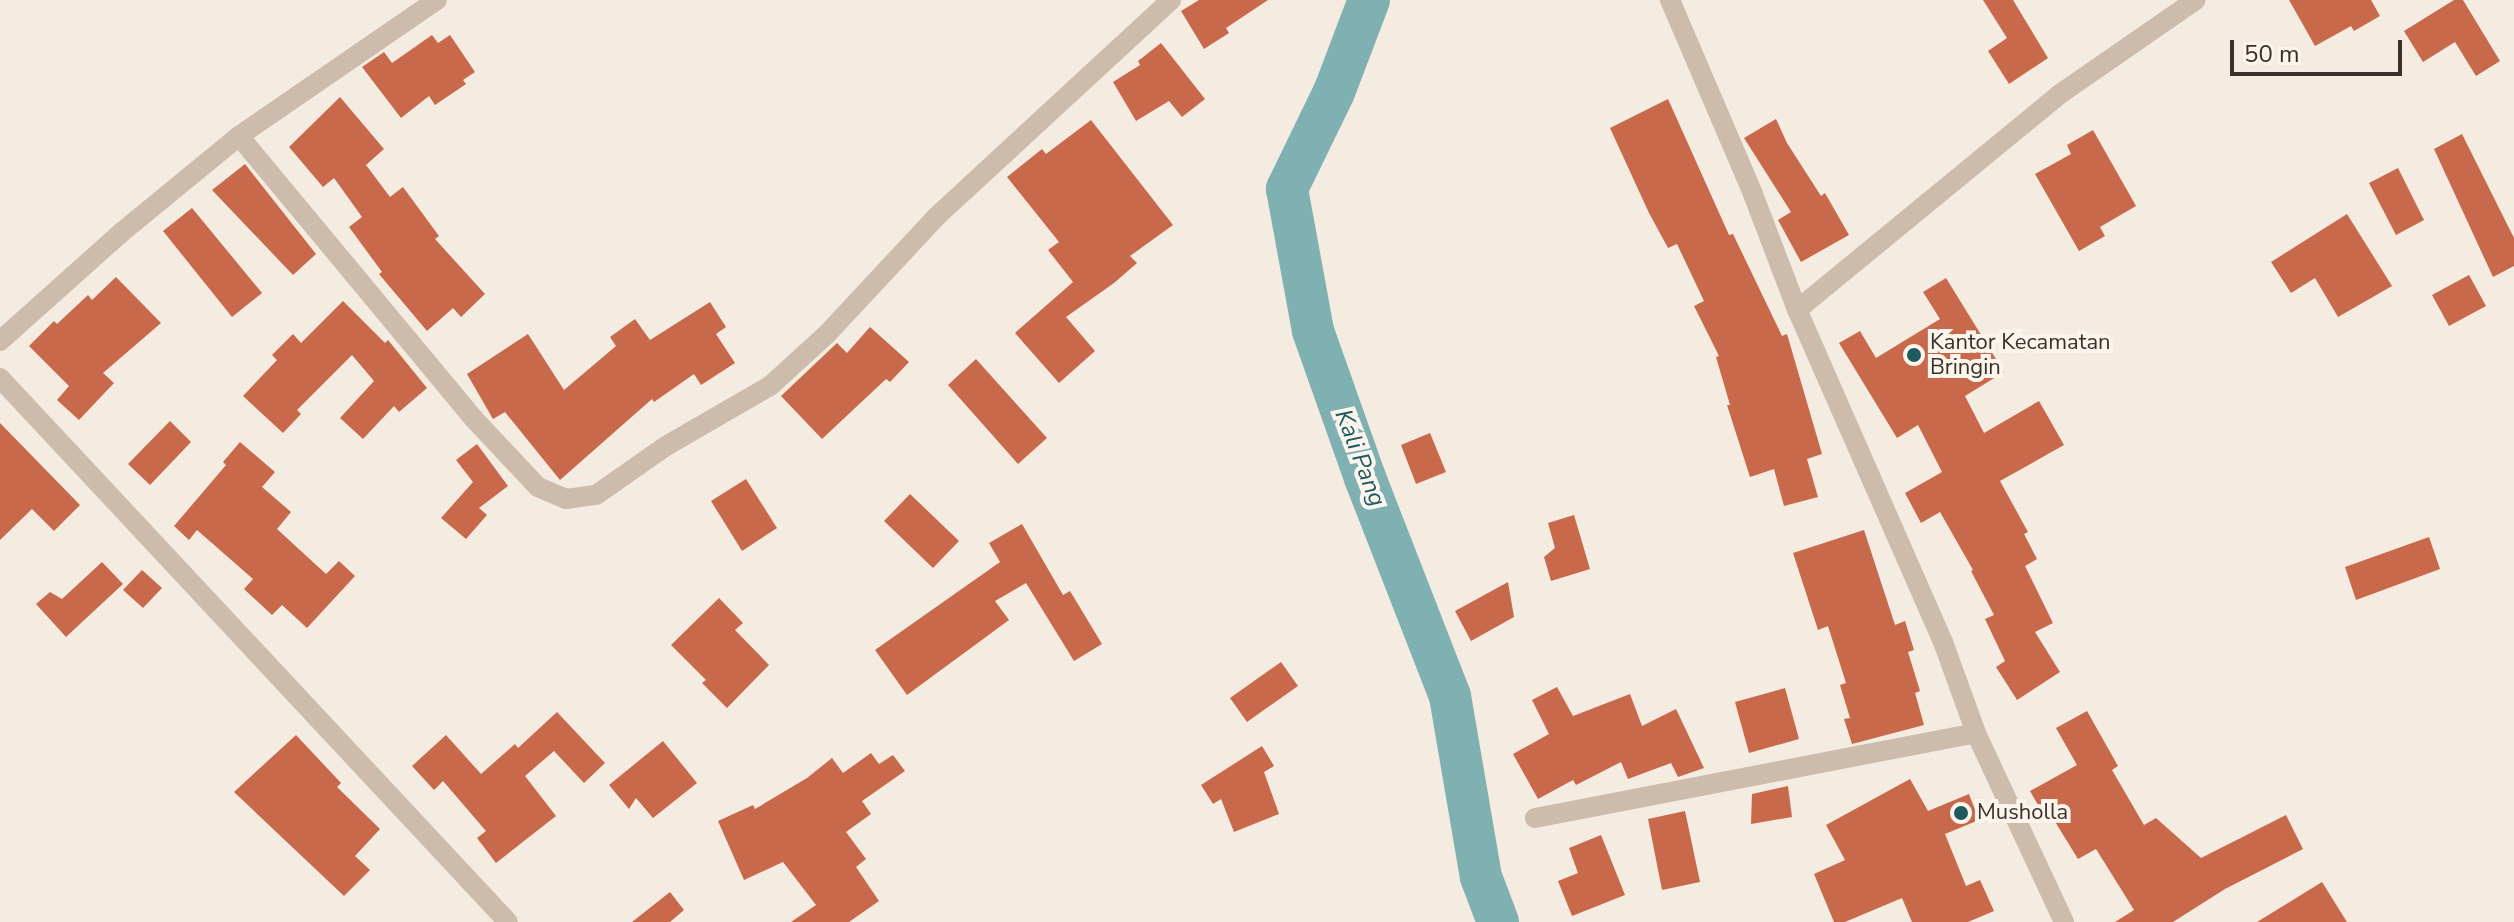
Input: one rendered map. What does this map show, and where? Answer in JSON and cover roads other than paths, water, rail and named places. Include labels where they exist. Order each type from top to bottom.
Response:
[{"type":"street","points":[[0,341],[122,232],[239,136],[437,0]]},
{"type":"street","points":[[239,136],[475,420],[538,487],[566,499],[596,495],[666,446],[770,386],[827,334],[936,217],[1171,0]]},
{"type":"street","points":[[1670,0],[1753,194],[1797,310],[1943,642],[1976,733],[2064,922]]},
{"type":"street","points":[[1797,310],[2060,94],[2196,0]]},
{"type":"street","points":[[0,378],[508,922]]},
{"type":"street","points":[[1535,818],[1976,733]]},
{"type":"waterway","name":"Kali Pang","points":[[1369,0],[1334,92],[1287,189],[1313,331],[1365,478],[1450,696],[1481,877],[1498,922]]},
{"type":"place","name":"Kantor Kecamatan Bringin","points":[[1914,355]]},
{"type":"place","name":"Musholla","points":[[1961,813]]}]
